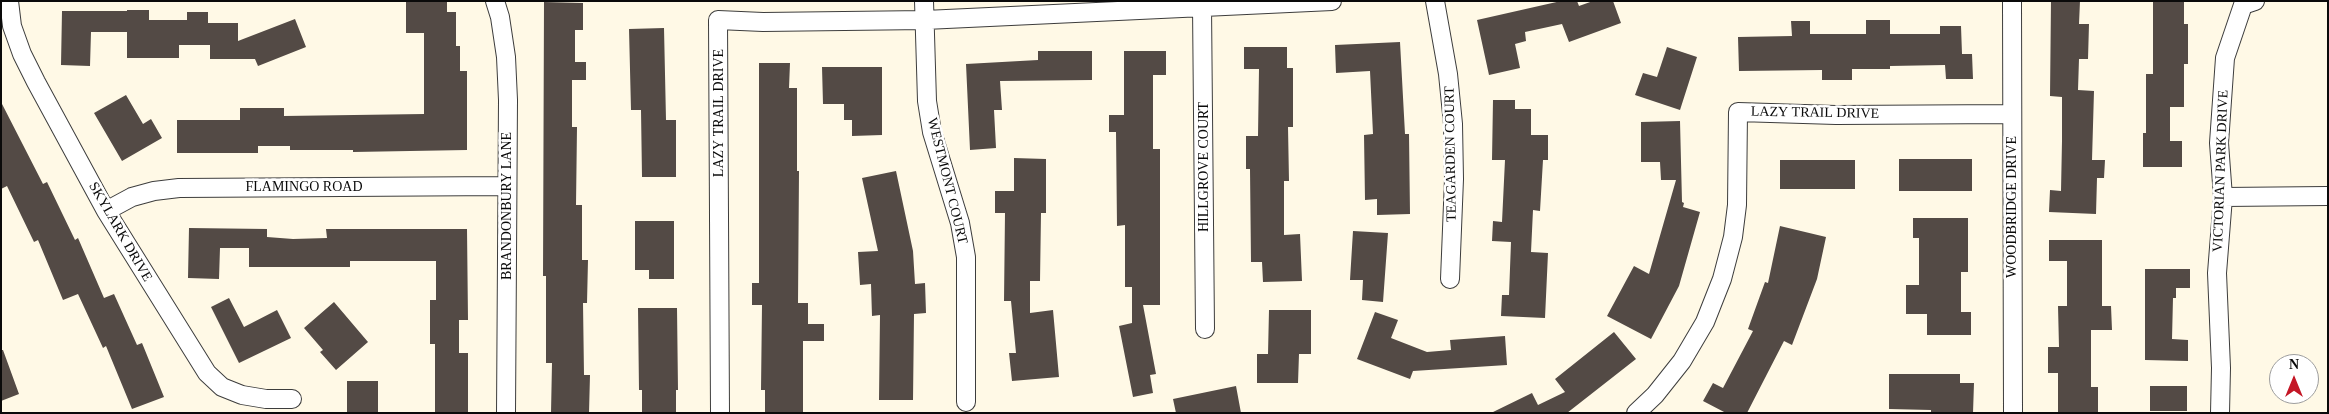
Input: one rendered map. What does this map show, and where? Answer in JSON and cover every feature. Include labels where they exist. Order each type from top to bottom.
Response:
[{"type":"street","name":"SKYLARK DRIVE","points":[[9,1],[12,26],[22,54],[106,211],[207,373],[222,387],[242,396],[266,399],[292,399]]},
{"type":"street","name":"BRANDONBURY LANE","points":[[495,1],[506,57],[506,413]]},
{"type":"street","name":"WESTMONT COURT","points":[[924,1],[927,101],[932,132],[960,223],[966,257],[966,402]]},
{"type":"street","points":[[925,20],[1332,1]]},
{"type":"street","name":"TEAGARDEN COURT","points":[[1435,1],[1448,74],[1453,124],[1454,180],[1450,279]]},
{"type":"street","name":"WOODBRIDGE DRIVE","points":[[2012,1],[2013,413]]},
{"type":"street","name":"VICTORIAN PARK DRIVE","points":[[2220,413],[2221,368],[2217,273],[2223,197],[2219,143],[2225,58],[2243,6],[2255,1]]},
{"type":"street","name":"HILLGROVE COURT","points":[[1202,6],[1205,329]]},
{"type":"street","name":"LAZY TRAIL DRIVE","points":[[720,413],[718,20],[763,22],[925,20]]},
{"type":"street","name":"LAZY TRAIL DRIVE","points":[[1636,413],[1655,395],[1682,361],[1705,322],[1722,279],[1734,237],[1737,205],[1738,112],[1836,115],[2011,114]]},
{"type":"street","name":"FLAMINGO ROAD","points":[[106,211],[132,197],[154,191],[179,188],[506,186]]},
{"type":"street","points":[[2223,197],[2328,196]]},
{"type":"building","points":[[406,1],[447,1],[447,12],[456,12],[456,46],[460,46],[460,71],[467,71],[467,150],[353,152],[353,150],[290,150],[290,146],[258,146],[258,153],[177,153],[177,120],[240,120],[240,108],[284,108],[284,116],[424,114],[424,33],[406,33]]},
{"type":"building","points":[[1561,1],[1577,1],[1579,6],[1593,1],[1613,1],[1621,23],[1569,42],[1562,24],[1525,32],[1526,41],[1515,44],[1520,68],[1489,75],[1477,20]]},
{"type":"building","points":[[2051,1],[2080,1],[2079,24],[2089,24],[2088,59],[2079,59],[2078,90],[2094,91],[2092,160],[2105,160],[2104,178],[2097,178],[2096,214],[2049,212],[2050,190],[2061,191],[2062,141],[2062,97],[2050,96]]},
{"type":"building","points":[[2153,1],[2184,1],[2184,24],[2188,24],[2188,64],[2184,64],[2184,107],[2170,107],[2170,141],[2182,141],[2182,167],[2143,167],[2143,133],[2146,133],[2146,74],[2153,74]]},
{"type":"building","points":[[544,2],[583,3],[583,30],[575,30],[575,62],[586,62],[586,80],[572,80],[572,127],[577,127],[576,205],[582,205],[582,260],[588,260],[587,303],[583,303],[584,375],[590,375],[589,413],[551,413],[552,363],[546,363],[546,276],[543,276]]},
{"type":"building","points":[[149,10],[149,20],[187,20],[187,12],[208,12],[208,23],[238,23],[238,41],[295,19],[306,47],[258,66],[255,59],[210,59],[210,45],[179,45],[179,58],[127,58],[127,32],[91,32],[90,66],[61,65],[62,11]]},
{"type":"building","points":[[1866,20],[1890,20],[1890,34],[1940,34],[1940,26],[1961,26],[1962,54],[1972,54],[1973,79],[1946,79],[1945,65],[1890,66],[1890,69],[1852,69],[1852,80],[1822,80],[1822,70],[1739,71],[1738,37],[1792,36],[1791,21],[1810,21],[1810,34],[1866,34]]},
{"type":"building","points":[[664,28],[666,120],[676,120],[676,177],[642,177],[641,110],[631,110],[629,29]]},
{"type":"building","points":[[1400,42],[1405,134],[1409,134],[1410,214],[1377,215],[1377,199],[1365,200],[1364,135],[1373,134],[1370,71],[1336,73],[1335,45]]},
{"type":"building","points":[[1244,47],[1287,47],[1287,68],[1293,68],[1293,127],[1288,127],[1289,181],[1284,181],[1284,235],[1300,234],[1302,281],[1263,282],[1262,262],[1251,262],[1250,169],[1246,169],[1246,136],[1258,136],[1259,69],[1244,69]]},
{"type":"building","points":[[1667,47],[1697,57],[1680,110],[1635,95],[1643,73],[1657,77]]},
{"type":"building","points":[[1038,51],[1092,51],[1092,80],[1000,81],[1002,110],[994,110],[996,148],[970,150],[966,64],[1038,60]]},
{"type":"building","points":[[1124,51],[1166,51],[1166,75],[1153,75],[1153,149],[1160,149],[1160,305],[1143,305],[1156,374],[1150,375],[1153,393],[1133,397],[1119,326],[1132,323],[1132,287],[1125,287],[1125,225],[1117,226],[1116,132],[1109,132],[1109,115],[1124,115]]},
{"type":"building","points":[[759,63],[790,63],[789,88],[797,88],[797,171],[799,171],[798,303],[808,303],[808,324],[824,324],[824,341],[803,341],[803,413],[765,413],[765,390],[761,390],[762,305],[752,305],[752,283],[759,283]]},
{"type":"building","points":[[822,67],[882,67],[882,135],[852,136],[852,120],[844,120],[844,104],[823,104]]},
{"type":"building","points":[[126,95],[143,124],[151,119],[162,138],[122,161],[94,113]]},
{"type":"building","points":[[1493,100],[1515,100],[1515,109],[1531,109],[1531,135],[1548,135],[1548,160],[1543,160],[1540,211],[1533,210],[1531,252],[1548,253],[1545,318],[1501,316],[1502,295],[1509,295],[1511,242],[1492,241],[1493,221],[1502,222],[1505,160],[1492,160]]},
{"type":"building","points":[[1,102],[43,184],[47,182],[75,240],[78,238],[104,298],[114,294],[137,345],[142,343],[164,397],[132,409],[106,346],[103,348],[78,294],[63,300],[38,240],[34,242],[7,186],[1,189]]},
{"type":"building","points":[[1680,121],[1683,207],[1700,212],[1679,286],[1651,339],[1607,316],[1634,266],[1649,274],[1676,180],[1661,180],[1660,162],[1641,162],[1641,122]]},
{"type":"building","points":[[1014,158],[1046,159],[1046,213],[1041,213],[1040,281],[1030,281],[1030,313],[1053,310],[1059,377],[1012,381],[1009,353],[1016,353],[1011,301],[1004,301],[1005,213],[995,213],[995,191],[1014,191]]},
{"type":"building","points":[[1899,159],[1972,159],[1972,191],[1899,191]]},
{"type":"building","points":[[1780,160],[1855,160],[1855,189],[1780,189]]},
{"type":"building","points":[[896,171],[913,251],[915,284],[925,283],[926,313],[914,314],[913,400],[879,400],[880,315],[872,316],[871,284],[860,285],[858,252],[878,251],[862,178]]},
{"type":"building","points":[[1913,218],[1968,218],[1968,272],[1961,272],[1961,312],[1971,312],[1971,335],[1927,335],[1927,314],[1906,314],[1906,285],[1919,285],[1919,238],[1913,238]]},
{"type":"building","points":[[635,221],[674,221],[674,279],[649,279],[649,270],[635,270]]},
{"type":"building","points":[[1780,226],[1826,237],[1817,279],[1792,345],[1784,341],[1747,413],[1726,413],[1703,401],[1713,383],[1723,388],[1753,331],[1748,329],[1765,282],[1768,283]]},
{"type":"building","points":[[189,228],[267,229],[267,237],[293,239],[327,238],[326,229],[467,229],[468,320],[459,320],[459,353],[468,353],[468,413],[435,413],[435,344],[430,344],[430,300],[436,300],[436,261],[350,261],[350,267],[249,267],[249,248],[220,248],[219,279],[188,278]]},
{"type":"building","points":[[1353,231],[1388,233],[1383,302],[1362,300],[1363,280],[1350,280]]},
{"type":"building","points":[[2049,240],[2102,240],[2102,306],[2111,306],[2112,330],[2091,330],[2091,387],[2098,387],[2098,413],[2058,413],[2058,373],[2048,373],[2048,347],[2059,347],[2058,306],[2067,306],[2067,261],[2049,261]]},
{"type":"building","points":[[2145,269],[2190,269],[2190,288],[2176,288],[2176,298],[2173,298],[2172,339],[2188,340],[2188,361],[2145,360]]},
{"type":"building","points":[[229,298],[244,327],[277,310],[291,338],[239,363],[211,307]]},
{"type":"building","points":[[334,302],[368,342],[336,370],[320,352],[323,350],[304,328]]},
{"type":"building","points":[[638,308],[677,308],[678,390],[676,390],[676,413],[642,413],[642,390],[639,390]]},
{"type":"building","points":[[1269,310],[1311,310],[1311,354],[1299,354],[1298,383],[1257,383],[1257,354],[1268,354]]},
{"type":"building","points":[[1375,312],[1398,320],[1391,338],[1427,352],[1451,350],[1450,340],[1505,336],[1507,365],[1413,371],[1410,379],[1357,359]]},
{"type":"building","points":[[1614,332],[1636,359],[1567,413],[1491,413],[1532,393],[1538,405],[1565,392],[1555,379]]},
{"type":"building","points":[[1,350],[3,350],[19,394],[1,401]]},
{"type":"building","points":[[1889,374],[1960,374],[1960,383],[1974,383],[1973,413],[1931,413],[1931,410],[1889,409]]},
{"type":"building","points":[[347,381],[378,381],[378,413],[347,413]]},
{"type":"building","points":[[1236,386],[1241,413],[1176,413],[1173,399]]},
{"type":"building","points":[[2150,386],[2187,386],[2187,411],[2150,411]]}]
